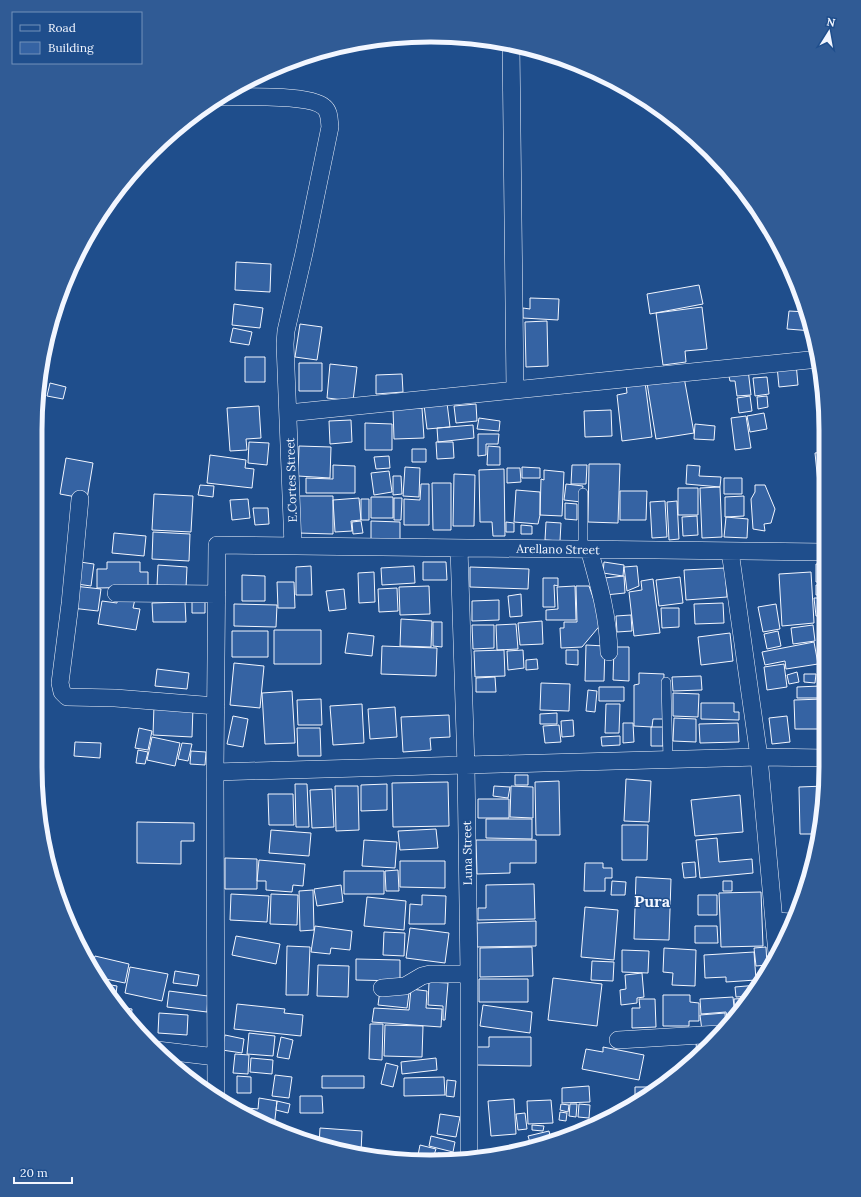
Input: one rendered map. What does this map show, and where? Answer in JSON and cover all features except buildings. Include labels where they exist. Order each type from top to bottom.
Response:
[{"type":"street","points":[[511,50],[515,389]]},
{"type":"street","name":"E.Cortes Street","points":[[231,97],[300,98],[324,106],[329,114],[330,127],[286,331],[293,546]]},
{"type":"street","points":[[288,413],[813,360]]},
{"type":"street","points":[[80,499],[70,604],[60,683],[62,692],[67,696],[115,698],[216,706]]},
{"type":"street","name":"Arellano Street","points":[[217,594],[217,546],[819,552]]},
{"type":"street","name":"Luna Street","points":[[459,548],[466,766],[469,974],[469,1153]]},
{"type":"street","points":[[586,549],[603,598],[608,629],[609,652]]},
{"type":"street","points":[[730,551],[759,757],[776,944]]},
{"type":"street","points":[[116,593],[217,594],[215,772],[216,1091]]},
{"type":"street","points":[[215,772],[759,757],[819,758]]},
{"type":"street","points":[[774,921],[786,922]]},
{"type":"street","points":[[382,988],[405,986],[422,976],[430,974],[469,974]]},
{"type":"street","points":[[618,1040],[712,1034]]},
{"type":"street","points":[[166,1051],[216,1057]]},
{"type":"lane","points":[[583,493],[586,549]]},
{"type":"lane","points":[[666,682],[668,760]]},
{"type":"district","name":"Pura","points":[[652,901]]}]
